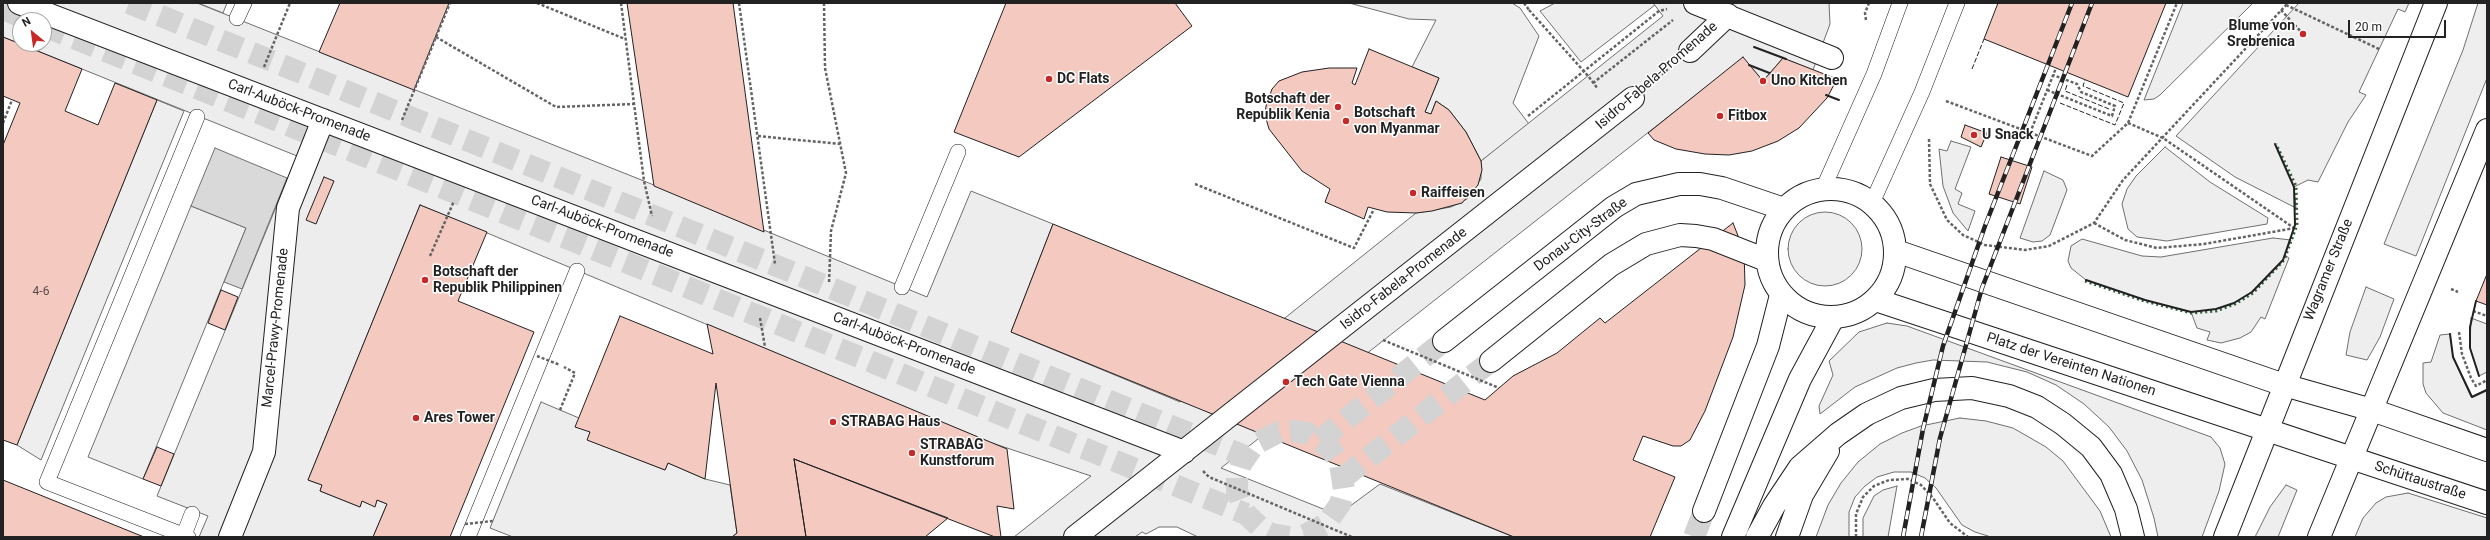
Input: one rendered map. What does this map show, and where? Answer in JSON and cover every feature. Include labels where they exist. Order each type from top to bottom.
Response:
[{"type":"main road","name":"Carl-Auböck-Promenade","points":[[19,3],[1184,452]]},
{"type":"main road","points":[[1695,3],[1832,58]]},
{"type":"main road","name":"Wagramer Straße","points":[[2225,537],[2266,429],[2436,3]]},
{"type":"main road","name":"Isidro-Fabela-Promenade","points":[[1690,51],[1728,15]]},
{"type":"main road","name":"Isidro-Fabela-Promenade","points":[[1076,537],[1633,98]]},
{"type":"main road","name":"Marcel-Prawy-Promenade","points":[[230,537],[264,452],[288,208],[323,120]]},
{"type":"main road","points":[[2319,537],[2487,130]]},
{"type":"main road","name":"Donau-City-Straße","points":[[1444,341],[1614,206],[1636,194],[1679,184],[1700,184],[1722,188],[1784,209]]},
{"type":"main road","points":[[1823,189],[1839,189],[1861,195],[1872,203],[1885,216],[1891,229],[1896,251],[1892,275],[1876,300],[1854,314],[1833,318],[1803,312],[1781,295],[1766,260],[1770,231],[1784,209],[1802,195],[1823,189]]},
{"type":"main road","points":[[1491,361],[1611,265],[1646,244],[1680,235],[1696,236],[1713,239],[1766,260]]},
{"type":"main road","points":[[1896,251],[2284,385],[2372,410],[2487,450]]},
{"type":"main road","points":[[1704,511],[1768,346],[1781,295]]},
{"type":"main road","name":"Platz der Vereinten Nationen","points":[[1876,300],[2352,458]]},
{"type":"main road","points":[[1733,537],[1800,379],[1833,318]]},
{"type":"main road","points":[[1757,537],[1774,506],[1800,467],[1838,434],[1867,414],[1902,398],[1934,390],[1972,388],[2009,396],[2037,407],[2064,424],[2091,447],[2111,474],[2126,509],[2133,537]]},
{"type":"main road","points":[[1787,537],[1802,495],[1838,434]]},
{"type":"main road","name":"Schüttaustraße","points":[[2352,458],[2487,502]]},
{"type":"lane","points":[[237,18],[244,3]]},
{"type":"lane","points":[[1823,189],[1874,74],[1900,3]]},
{"type":"lane","points":[[1872,203],[1922,92],[1957,3]]},
{"type":"lane","points":[[192,514],[186,536],[42,483],[197,117]]},
{"type":"lane","points":[[902,287],[958,152]]},
{"type":"lane","points":[[466,530],[577,271]]},
{"type":"path","points":[[253,93],[290,3]]},
{"type":"path","points":[[391,146],[450,3]]},
{"type":"path","points":[[537,3],[625,39]]},
{"type":"path","points":[[621,3],[644,181],[660,250]]},
{"type":"path","points":[[739,3],[758,136],[778,295]]},
{"type":"path","points":[[824,3],[825,68],[846,173],[831,231],[828,315]]},
{"type":"path","points":[[1524,3],[1593,83],[1671,22]]},
{"type":"path","points":[[1528,116],[1659,11],[1695,3]]},
{"type":"path","points":[[1942,99],[2092,156],[2128,123],[2177,3]]},
{"type":"path","points":[[1929,133],[1930,184],[1947,220],[1963,235],[1985,245],[2025,250],[2059,242],[2094,223],[2123,180],[2287,4],[2379,49]]},
{"type":"path","points":[[2281,10],[2303,34]]},
{"type":"path","points":[[436,37],[556,107],[634,104]]},
{"type":"path","name":"Isidro-Fabela-Promenade","points":[[1633,98],[1690,51]]},
{"type":"path","points":[[2030,133],[2056,68]]},
{"type":"path","points":[[2047,90],[2112,116],[2115,106],[2081,92],[2077,84],[2053,75]]},
{"type":"path","points":[[3,123],[12,100]]},
{"type":"path","points":[[2094,223],[2125,240],[2157,248],[2204,244],[2295,228],[2162,138],[2128,123]]},
{"type":"path","points":[[758,136],[840,144]]},
{"type":"path","points":[[430,256],[465,175]]},
{"type":"path","points":[[1195,184],[1354,248],[1374,208]]},
{"type":"path","points":[[2451,289],[2458,292]]},
{"type":"path","points":[[2473,311],[2487,316]]},
{"type":"path","points":[[2459,332],[2462,354],[2471,378],[2476,386],[2487,380]]},
{"type":"path","points":[[1383,340],[1499,388]]},
{"type":"path","points":[[538,356],[575,372],[560,410]]},
{"type":"path","points":[[1209,478],[1352,537]]},
{"type":"path","points":[[1856,537],[1856,514],[1863,497],[1874,486],[1889,480],[1908,479],[1925,489],[1950,523],[1963,536],[1968,537]]},
{"type":"path","points":[[466,530],[493,521]]},
{"type":"shaded area","points":[[3,3],[197,3],[644,181],[927,297],[971,191],[1053,224],[1011,332],[1180,402],[1416,213],[1451,207],[1467,199],[1481,179],[1481,161],[1663,16],[1653,3],[1829,3],[1830,24],[1813,70],[1783,58],[1763,81],[1743,58],[1221,468],[1338,515],[1380,484],[1514,537],[1198,537],[1177,527],[1159,527],[1146,534],[1142,532],[1135,537],[1014,537],[1091,476],[989,442],[420,205],[308,480],[322,485],[320,491],[360,507],[362,501],[375,506],[377,500],[387,504],[373,537],[199,537],[208,516],[157,496],[297,156],[40,52],[52,52],[52,12],[12,12],[12,41],[3,37]]},
{"type":"shaded area","points":[[198,3],[227,3],[223,13]]},
{"type":"shaded area","points":[[1349,3],[1512,3],[1520,8],[1539,36],[1513,103],[1529,124],[1481,161],[1466,132],[1449,110],[1436,101],[1431,114],[1425,112],[1439,78],[1412,67],[1436,20],[1409,19]]},
{"type":"shaded area","points":[[1555,3],[1653,3],[1655,5],[1581,62],[1540,11]]},
{"type":"shaded area","points":[[2183,3],[2253,3],[2160,95],[2154,99],[2144,100]]},
{"type":"shaded area","points":[[2299,3],[2409,3],[2405,12],[2398,9],[2359,92],[2366,95],[2348,122],[2318,182],[2308,180],[2294,187],[2296,208],[2235,177],[2176,136]]},
{"type":"shaded area","points":[[2478,3],[2487,3],[2487,78],[2416,256],[2384,244],[2463,50]]},
{"type":"shaded area","points":[[157,100],[184,111],[41,460],[17,445]]},
{"type":"shaded area","points":[[1951,141],[1971,147],[1955,189],[1962,193],[1958,204],[1975,211],[1968,231],[1953,213],[1943,186],[1939,149],[1947,151]]},
{"type":"shaded area","points":[[2165,147],[2210,182],[2268,218],[2267,224],[2167,241],[2137,237],[2128,229],[2122,204],[2127,189],[2136,176]]},
{"type":"shaded area","points":[[215,148],[287,178],[242,289],[224,282],[246,228],[191,206]]},
{"type":"shaded area","points":[[2044,171],[2063,180],[2067,190],[2050,235],[2042,241],[2033,242],[2020,238]]},
{"type":"shaded area","points":[[191,206],[246,228],[143,479],[88,457]]},
{"type":"shaded area","points":[[1825,212],[1846,218],[1856,228],[1862,249],[1856,270],[1846,280],[1825,286],[1804,280],[1794,270],[1788,249],[1794,228],[1804,218]]},
{"type":"shaded area","points":[[2273,238],[2291,240],[2285,255],[2289,258],[2265,319],[2261,317],[2251,332],[2240,338],[2221,343],[2207,340],[2210,332],[2197,328],[2191,312],[2145,300],[2086,280],[2071,268],[2068,261],[2071,246],[2082,239],[2142,256],[2161,257]]},
{"type":"shaded area","points":[[2366,287],[2394,299],[2380,337],[2367,360],[2346,355],[2350,332]]},
{"type":"shaded area","points":[[2471,318],[2487,324],[2487,372],[2479,376],[2470,348]]},
{"type":"shaded area","points":[[1887,323],[1907,326],[2211,437],[2220,448],[2225,464],[2219,491],[2202,537],[2158,537],[2154,518],[2142,480],[2127,451],[2109,427],[2084,404],[2056,385],[2027,372],[1987,362],[1933,360],[1916,363],[1897,368],[1855,387],[1820,414],[1819,406],[1833,375],[1829,361],[1859,332]]},
{"type":"shaded area","points":[[2450,334],[2453,357],[2471,397],[2487,389],[2487,430],[2443,413],[2426,393],[2423,384],[2423,363],[2431,362],[2440,335]]},
{"type":"shaded area","points":[[541,402],[579,418],[590,432],[588,440],[665,470],[668,463],[705,479],[730,485],[737,533],[732,537],[513,537],[490,528]]},
{"type":"shaded area","points":[[1960,418],[1986,421],[2013,428],[2046,447],[2063,461],[2100,511],[2111,537],[1991,537],[1975,532],[1962,525],[1936,488],[1925,478],[1911,472],[1894,472],[1877,477],[1865,486],[1855,497],[1849,512],[1849,537],[1816,537],[1828,505],[1841,483],[1858,462],[1880,444],[1902,433],[1921,426]]},
{"type":"shaded area","points":[[2286,485],[2297,490],[2278,537],[2255,537],[2270,507]]},
{"type":"shaded area","points":[[1897,486],[1888,537],[1863,537],[1863,518],[1874,496],[1883,490]]},
{"type":"shaded area","points":[[2408,493],[2487,518],[2487,537],[2355,537],[2363,518],[2376,503],[2386,497]]},
{"type":"building","points":[[340,3],[449,3],[414,90],[319,52]]},
{"type":"building","points":[[627,3],[733,3],[764,232],[654,186]]},
{"type":"building","name":"DC Flats","points":[[1006,3],[1175,3],[1192,26],[1019,157],[954,132]]},
{"type":"building","points":[[1998,3],[2166,3],[2128,97],[1984,39]]},
{"type":"building","points":[[3,37],[12,41],[12,52],[40,52],[82,69],[65,111],[98,125],[115,83],[157,100],[17,445],[3,440],[3,145],[20,103],[3,96]]},
{"type":"building","points":[[1369,49],[1439,78],[1425,112],[1431,114],[1436,101],[1449,110],[1466,132],[1481,161],[1482,170],[1478,185],[1462,203],[1432,211],[1416,213],[1387,212],[1368,207],[1364,219],[1325,202],[1330,189],[1302,171],[1269,129],[1265,115],[1266,106],[1272,89],[1279,81],[1302,72],[1329,68],[1357,68],[1352,83],[1355,85]]},
{"type":"building","points":[[1743,57],[1763,81],[1783,58],[1837,79],[1827,98],[1799,128],[1778,141],[1752,151],[1729,155],[1705,154],[1676,149],[1654,140],[1648,133]]},
{"type":"building","name":"U Snack","points":[[1965,125],[1987,133],[1981,147],[1961,137]]},
{"type":"building","points":[[2001,157],[2032,167],[2020,204],[1989,194]]},
{"type":"building","points":[[324,177],[334,181],[316,224],[306,220]]},
{"type":"building","name":"Ares Tower","points":[[420,205],[487,232],[458,301],[534,332],[450,537],[373,537],[387,504],[377,500],[375,507],[362,501],[360,507],[320,491],[322,485],[308,480]]},
{"type":"building","name":"Tech Gate Vienna","points":[[1733,223],[1744,251],[1745,285],[1733,337],[1705,411],[1690,440],[1681,446],[1673,446],[1643,436],[1633,460],[1675,477],[1650,537],[1514,537],[1011,332],[1053,224],[1485,400],[1513,376],[1557,353],[1600,318],[1605,323]]},
{"type":"building","points":[[2487,274],[2487,305],[2476,301]]},
{"type":"building","points":[[221,290],[238,297],[225,330],[208,323]]},
{"type":"building","name":"STRABAG Haus","points":[[620,316],[713,354],[707,324],[1007,449],[1014,509],[997,506],[1001,537],[995,537],[794,459],[806,537],[732,537],[737,533],[716,383],[705,479],[668,463],[665,470],[587,440],[590,432],[575,427]]},
{"type":"building","points":[[157,447],[174,454],[161,486],[143,479]]},
{"type":"building","points":[[794,459],[948,518],[925,537],[806,537]]},
{"type":"building","points":[[3,480],[144,537],[3,537]]},
{"type":"tunnel","points":[[129,3],[1245,456]]},
{"type":"tunnel","points":[[3,9],[12,13]]},
{"type":"tunnel","points":[[52,29],[1246,514]]},
{"type":"tunnel","points":[[1320,440],[1444,341]]},
{"type":"tunnel","points":[[1343,478],[1491,361]]},
{"type":"tunnel","points":[[1289,537],[1272,534],[1262,529],[1246,514],[1237,491],[1237,477],[1241,464],[1255,444],[1279,432],[1293,431],[1307,433],[1330,448],[1340,463],[1344,490],[1340,504],[1326,524],[1305,535],[1294,537]]},
{"type":"tunnel","points":[[1694,537],[1704,511]]},
{"type":"railway","points":[[1903,537],[1923,429],[1943,346],[1985,226],[2072,3]]},
{"type":"railway","points":[[1921,537],[1940,438],[1982,288],[2092,3]]},
{"type":"hedge","points":[[2085,281],[2144,301],[2191,313],[2216,311],[2235,304],[2253,293],[2284,260],[2297,225],[2296,186],[2276,144]]},
{"type":"fence","points":[[1972,69],[1984,39]]},
{"type":"fence","points":[[2060,103],[2115,125],[2124,103],[2083,86],[2085,80]]},
{"type":"fence","points":[[2067,85],[2065,91],[2109,109]]},
{"type":"wall","points":[[1754,47],[1786,59]]},
{"type":"wall","points":[[1749,65],[1772,74]]},
{"type":"wall","points":[[1836,78],[1847,82]]},
{"type":"wall","points":[[1826,95],[1839,100]]},
{"type":"wall","points":[[2086,280],[2145,300],[2191,312],[2216,309],[2234,303],[2252,292],[2283,260],[2295,225],[2294,187],[2275,144]]},
{"type":"wall","points":[[2476,301],[2470,327],[2470,348],[2479,376]]},
{"type":"wall","points":[[2450,334],[2453,357],[2472,397],[2487,390]]},
{"type":"place","name":"Blume von Srebrenica","points":[[2303,34]]},
{"type":"place","name":"DC Flats","points":[[1049,79]]},
{"type":"place","name":"Uno Kitchen","points":[[1763,81]]},
{"type":"place","name":"Botschaft der Republik Kenia","points":[[1338,107]]},
{"type":"place","name":"Fitbox","points":[[1720,116]]},
{"type":"place","name":"Botschaft von Myanmar","points":[[1346,121]]},
{"type":"place","name":"U Snack","points":[[1974,135]]},
{"type":"place","name":"Raiffeisen","points":[[1413,193]]},
{"type":"place","name":"Botschaft der Republik Philippinen","points":[[425,280]]},
{"type":"place","name":"Tech Gate Vienna","points":[[1286,382]]},
{"type":"place","name":"Ares Tower","points":[[416,418]]},
{"type":"place","name":"STRABAG Haus","points":[[833,422]]},
{"type":"place","name":"STRABAG Kunstforum","points":[[912,453]]}]
